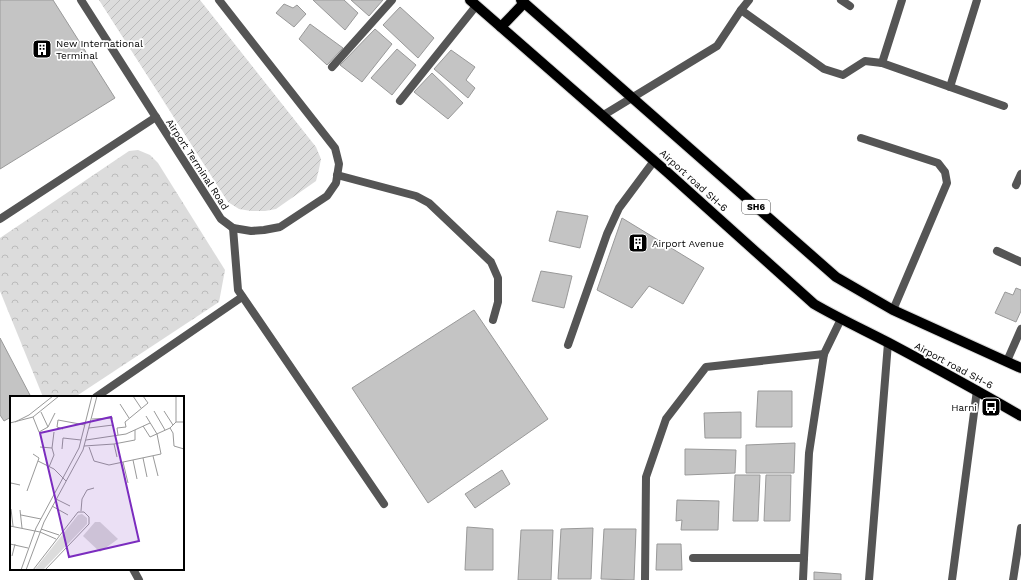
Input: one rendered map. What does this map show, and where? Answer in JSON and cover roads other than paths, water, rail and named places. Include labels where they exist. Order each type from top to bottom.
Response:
[{"type":"main road","points":[[501,27],[522,1]]},
{"type":"main road","name":"SH6","points":[[522,1],[836,277],[893,310],[1021,368]]},
{"type":"main road","name":"Airport road SH-6","points":[[473,3],[654,161],[814,304],[841,320],[977,390],[1021,416]]},
{"type":"street","name":"Airport Terminal Road","points":[[81,0],[221,219],[233,228]]},
{"type":"street","points":[[219,0],[335,148],[339,164],[336,183],[327,196],[280,227],[251,231],[233,228],[238,290],[384,504]]},
{"type":"street","points":[[332,67],[392,0]]},
{"type":"street","points":[[602,116],[717,46],[748,0]]},
{"type":"street","points":[[841,0],[850,6]]},
{"type":"street","points":[[882,63],[902,0]]},
{"type":"street","points":[[950,87],[976,0]]},
{"type":"street","points":[[400,101],[473,3]]},
{"type":"street","points":[[741,10],[824,69],[843,75],[866,61],[882,63],[1004,106]]},
{"type":"street","points":[[0,219],[156,117]]},
{"type":"street","points":[[861,138],[938,162],[945,172],[947,183],[893,310]]},
{"type":"street","points":[[568,345],[607,234],[619,208],[654,161]]},
{"type":"street","points":[[1016,185],[1021,174]]},
{"type":"street","points":[[337,175],[416,196],[429,203],[492,262],[498,278],[498,302],[493,320]]},
{"type":"street","points":[[997,251],[1021,262]]},
{"type":"street","points":[[97,396],[242,297]]},
{"type":"street","points":[[803,580],[809,453],[824,354],[841,320]]},
{"type":"street","points":[[1007,361],[1021,329]]},
{"type":"street","points":[[868,580],[888,343]]},
{"type":"street","points":[[645,580],[646,477],[666,419],[706,367],[824,354]]},
{"type":"street","points":[[952,580],[977,390]]},
{"type":"street","points":[[1013,580],[1021,528]]},
{"type":"street","points":[[693,558],[804,558]]},
{"type":"street","points":[[134,570],[139,580]]},
{"type":"place","name":"New International Terminal","points":[[42,49]]},
{"type":"place","name":"Airport Avenue","points":[[638,243]]},
{"type":"place","name":"Harni","points":[[991,407]]}]
